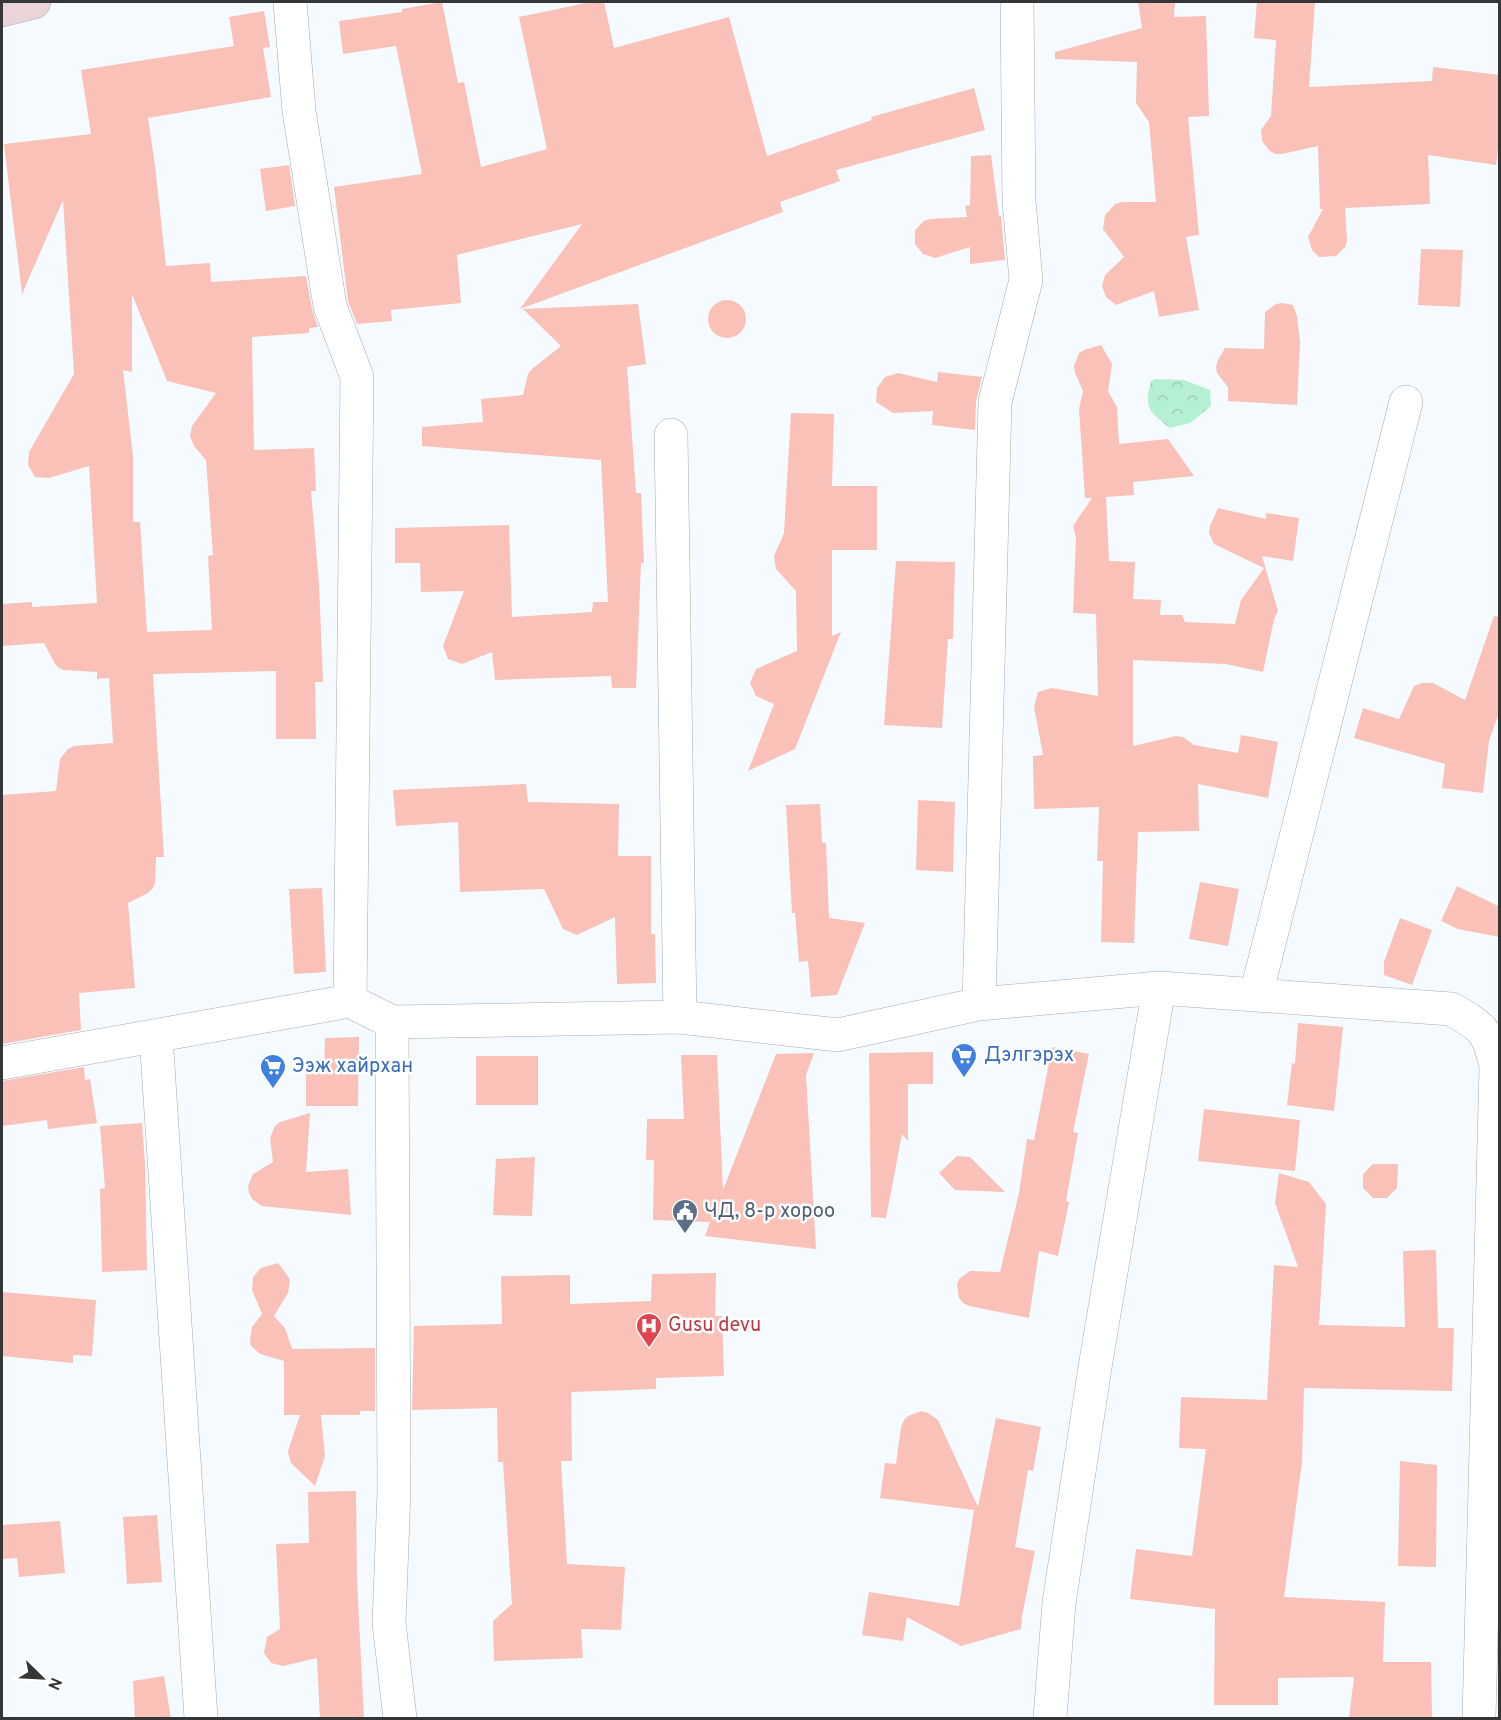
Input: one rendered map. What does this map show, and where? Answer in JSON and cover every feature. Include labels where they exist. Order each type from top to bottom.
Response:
[{"type":"main road","points":[[2,10],[34,2]]},
{"type":"street","points":[[290,2],[299,111],[330,306],[357,377],[350,1001]]},
{"type":"street","points":[[979,1004],[995,402],[1026,280],[1018,201],[1017,2]]},
{"type":"street","points":[[1256,995],[1406,402]]},
{"type":"street","points":[[671,435],[680,1017]]},
{"type":"street","points":[[1050,1719],[1059,1603],[1096,1361],[1159,988]]},
{"type":"street","points":[[2,1063],[350,1001],[392,1022],[680,1017],[838,1035],[979,1004],[1159,988],[1451,1010],[1478,1024],[1491,1043],[1496,1066],[1479,1719]]},
{"type":"street","points":[[392,1022],[394,1491],[389,1623],[400,1719]]},
{"type":"street","points":[[156,1035],[201,1719]]},
{"type":"green space","points":[[1156,379],[1184,380],[1210,390],[1211,406],[1190,423],[1170,428],[1157,418],[1148,404],[1151,381]]},
{"type":"building","points":[[442,2],[458,83],[464,82],[481,167],[547,149],[519,17],[591,2],[604,2],[614,48],[729,17],[767,156],[872,120],[871,117],[974,88],[985,130],[836,170],[840,181],[780,202],[783,212],[520,309],[582,224],[457,255],[461,303],[391,310],[392,321],[357,324],[348,301],[334,187],[422,174],[396,46],[343,54],[339,21],[402,12],[402,9]]},
{"type":"building","points":[[1138,2],[1175,2],[1174,17],[1206,16],[1209,116],[1188,117],[1199,235],[1186,237],[1199,310],[1159,317],[1154,291],[1116,305],[1106,297],[1102,286],[1105,275],[1124,257],[1103,229],[1105,215],[1115,204],[1122,202],[1156,202],[1149,122],[1136,103],[1137,62],[1055,59],[1055,52],[1142,28]]},
{"type":"building","points":[[1257,2],[1315,2],[1309,87],[1432,81],[1433,67],[1500,75],[1500,133],[1496,165],[1428,155],[1430,204],[1345,208],[1347,241],[1345,247],[1336,256],[1319,257],[1312,250],[1308,237],[1323,209],[1320,209],[1318,146],[1276,154],[1270,151],[1262,141],[1261,130],[1271,116],[1276,40],[1254,38]]},
{"type":"building","points":[[264,11],[270,47],[263,48],[271,97],[148,118],[166,266],[210,263],[211,282],[306,276],[318,327],[309,328],[309,333],[252,337],[254,450],[314,448],[316,491],[311,491],[319,584],[323,682],[315,682],[316,739],[276,739],[276,671],[153,674],[164,857],[156,857],[153,888],[128,903],[135,988],[79,993],[81,1030],[2,1044],[2,795],[56,791],[60,759],[68,749],[74,746],[113,743],[109,678],[97,679],[97,672],[59,668],[44,643],[2,646],[2,604],[32,602],[32,607],[97,603],[89,466],[49,478],[35,477],[28,465],[29,452],[74,374],[63,200],[22,294],[4,144],[91,134],[81,70],[234,46],[229,17]],"holes":[[[132,294],[167,381],[216,393],[192,426],[190,436],[194,446],[206,460],[213,555],[208,556],[212,630],[147,632],[140,522],[133,522],[133,456],[123,370],[132,372]]]},
{"type":"building","points":[[991,155],[999,216],[1001,216],[1005,260],[970,264],[970,247],[935,258],[923,254],[915,244],[915,230],[924,221],[930,219],[967,217],[965,206],[970,205],[971,156]]},
{"type":"building","points":[[289,165],[295,206],[266,211],[260,169]]},
{"type":"building","points":[[1421,249],[1463,250],[1460,307],[1418,305]]},
{"type":"building","points":[[727,300],[741,305],[746,319],[741,333],[727,338],[713,333],[708,319],[713,305]]},
{"type":"building","points":[[638,304],[646,364],[627,367],[636,493],[641,493],[644,563],[641,563],[636,688],[612,688],[611,676],[495,680],[492,652],[462,664],[448,659],[443,646],[464,591],[421,592],[420,563],[395,563],[395,528],[509,525],[512,617],[592,612],[593,602],[608,602],[601,460],[422,446],[422,427],[483,422],[481,399],[523,395],[528,374],[561,346],[523,309]]},
{"type":"building","points":[[1276,304],[1293,305],[1297,316],[1300,343],[1297,405],[1228,401],[1228,387],[1217,373],[1218,360],[1225,348],[1264,349],[1265,312]]},
{"type":"building","points":[[1101,345],[1112,364],[1108,391],[1117,407],[1119,444],[1168,439],[1194,476],[1133,482],[1134,495],[1106,497],[1109,561],[1135,562],[1133,599],[1161,600],[1160,615],[1182,615],[1185,622],[1235,624],[1241,600],[1264,568],[1214,544],[1209,533],[1218,508],[1266,519],[1266,513],[1299,518],[1293,561],[1262,556],[1278,611],[1274,619],[1263,672],[1226,664],[1133,660],[1133,746],[1176,736],[1183,737],[1194,745],[1238,753],[1241,735],[1278,742],[1268,798],[1198,784],[1199,831],[1138,832],[1134,943],[1101,942],[1103,861],[1097,861],[1099,807],[1034,809],[1033,756],[1043,755],[1034,707],[1038,692],[1052,688],[1098,696],[1096,614],[1073,613],[1076,538],[1073,526],[1092,498],[1085,498],[1079,409],[1083,391],[1074,366],[1079,353]]},
{"type":"building","points":[[938,372],[982,377],[976,401],[975,430],[932,425],[933,411],[893,413],[876,402],[877,388],[885,377],[898,373],[937,382]]},
{"type":"building","points":[[791,413],[834,414],[832,486],[877,486],[877,550],[832,550],[832,636],[841,632],[795,749],[748,771],[774,704],[756,696],[750,683],[756,669],[797,651],[796,591],[776,569],[774,556],[784,533]]},
{"type":"building","points":[[896,561],[955,562],[953,639],[948,639],[942,728],[884,725]]},
{"type":"building","points":[[1494,616],[1500,617],[1500,710],[1489,741],[1483,793],[1442,788],[1445,764],[1354,738],[1363,708],[1399,719],[1414,686],[1422,683],[1433,683],[1465,700]]},
{"type":"building","points":[[526,784],[528,802],[619,804],[618,856],[651,856],[651,934],[655,934],[656,983],[617,984],[615,917],[577,935],[563,929],[544,889],[460,892],[458,822],[396,826],[393,790]]},
{"type":"building","points":[[918,800],[955,802],[953,872],[916,870]]},
{"type":"building","points":[[820,804],[822,843],[826,843],[829,918],[865,923],[837,995],[811,997],[808,961],[799,962],[795,913],[792,913],[786,805]]},
{"type":"building","points":[[1200,882],[1239,889],[1228,946],[1189,939]]},
{"type":"building","points":[[1457,886],[1500,907],[1500,937],[1458,929],[1441,921]]},
{"type":"building","points":[[322,888],[326,972],[294,974],[289,889]]},
{"type":"building","points":[[1400,918],[1432,930],[1412,985],[1384,975],[1384,962]]},
{"type":"building","points":[[1298,1023],[1343,1027],[1334,1111],[1287,1105],[1292,1063],[1295,1064]]},
{"type":"building","points":[[359,1037],[358,1106],[306,1106],[306,1072],[324,1072],[325,1038]]},
{"type":"building","points":[[1052,1047],[1089,1054],[1073,1132],[1078,1133],[1066,1201],[1069,1202],[1058,1256],[1039,1251],[1029,1318],[969,1306],[959,1298],[957,1285],[959,1279],[970,1271],[1000,1272],[1019,1193],[1027,1139],[1034,1140]]},
{"type":"building","points":[[933,1052],[933,1084],[908,1084],[908,1141],[902,1134],[886,1218],[871,1217],[869,1053]]},
{"type":"building","points":[[814,1053],[806,1075],[816,1249],[705,1236],[710,1222],[653,1220],[654,1160],[646,1160],[647,1119],[684,1119],[681,1055],[717,1055],[723,1190],[776,1054]]},
{"type":"building","points":[[476,1056],[538,1056],[538,1105],[476,1105]]},
{"type":"building","points":[[84,1067],[85,1080],[90,1079],[97,1123],[48,1129],[47,1120],[2,1126],[2,1081]]},
{"type":"building","points":[[1204,1109],[1300,1120],[1295,1171],[1198,1161]]},
{"type":"building","points":[[310,1113],[306,1172],[348,1169],[351,1215],[262,1206],[252,1199],[249,1193],[248,1186],[253,1174],[273,1162],[270,1138],[275,1126],[280,1122]]},
{"type":"building","points":[[142,1123],[147,1270],[102,1272],[100,1189],[105,1188],[100,1126]]},
{"type":"building","points":[[957,1156],[970,1157],[1005,1192],[955,1190],[939,1173]]},
{"type":"building","points":[[535,1157],[532,1216],[493,1215],[496,1159]]},
{"type":"building","points":[[1373,1164],[1398,1164],[1397,1188],[1387,1198],[1373,1198],[1363,1188],[1363,1174]]},
{"type":"building","points":[[1279,1173],[1309,1182],[1326,1204],[1319,1325],[1405,1327],[1403,1251],[1436,1250],[1438,1328],[1454,1328],[1452,1391],[1304,1388],[1302,1462],[1284,1597],[1385,1602],[1383,1662],[1431,1662],[1432,1719],[1349,1719],[1354,1677],[1278,1678],[1278,1705],[1214,1705],[1215,1609],[1130,1599],[1136,1549],[1192,1556],[1206,1449],[1179,1448],[1181,1397],[1267,1400],[1274,1265],[1298,1267],[1275,1203]]},
{"type":"building","points":[[278,1263],[290,1281],[288,1293],[274,1316],[285,1328],[292,1349],[375,1348],[375,1411],[360,1411],[360,1415],[321,1415],[325,1456],[315,1486],[291,1463],[289,1457],[288,1451],[300,1415],[284,1415],[284,1361],[260,1354],[251,1346],[250,1340],[252,1327],[262,1314],[252,1290],[253,1277],[261,1268]]},
{"type":"building","points":[[716,1273],[715,1316],[722,1316],[724,1376],[656,1378],[656,1389],[571,1392],[572,1461],[561,1461],[567,1564],[625,1567],[621,1630],[581,1629],[583,1658],[494,1661],[493,1621],[512,1604],[503,1462],[498,1462],[497,1408],[412,1410],[414,1326],[502,1324],[501,1276],[570,1275],[570,1304],[651,1301],[652,1274]]},
{"type":"building","points":[[2,1292],[96,1300],[92,1356],[73,1355],[73,1363],[2,1356]]},
{"type":"building","points":[[921,1411],[938,1420],[978,1507],[996,1418],[1041,1427],[1033,1471],[1028,1470],[1015,1547],[1035,1551],[1021,1629],[961,1646],[907,1617],[903,1641],[862,1635],[869,1592],[959,1606],[974,1510],[880,1498],[885,1463],[896,1464],[904,1420]]},
{"type":"building","points":[[1400,1461],[1437,1465],[1436,1567],[1398,1566]]},
{"type":"building","points":[[356,1491],[357,1580],[364,1719],[320,1719],[317,1658],[283,1666],[271,1663],[264,1653],[267,1637],[280,1629],[276,1544],[309,1543],[308,1492]]},
{"type":"building","points":[[157,1515],[162,1582],[127,1584],[123,1517]]},
{"type":"building","points":[[60,1521],[65,1573],[19,1577],[17,1558],[2,1559],[2,1525]]},
{"type":"building","points":[[164,1676],[171,1719],[135,1719],[133,1681]]},
{"type":"place","name":"Дэлгэрэх","points":[[964,1079]]},
{"type":"place","name":"Ээж хайрхан","points":[[273,1090]]},
{"type":"place","name":"ЧД, 8-р хороо","points":[[685,1235]]},
{"type":"place","name":"Gusu devu","points":[[649,1349]]}]
